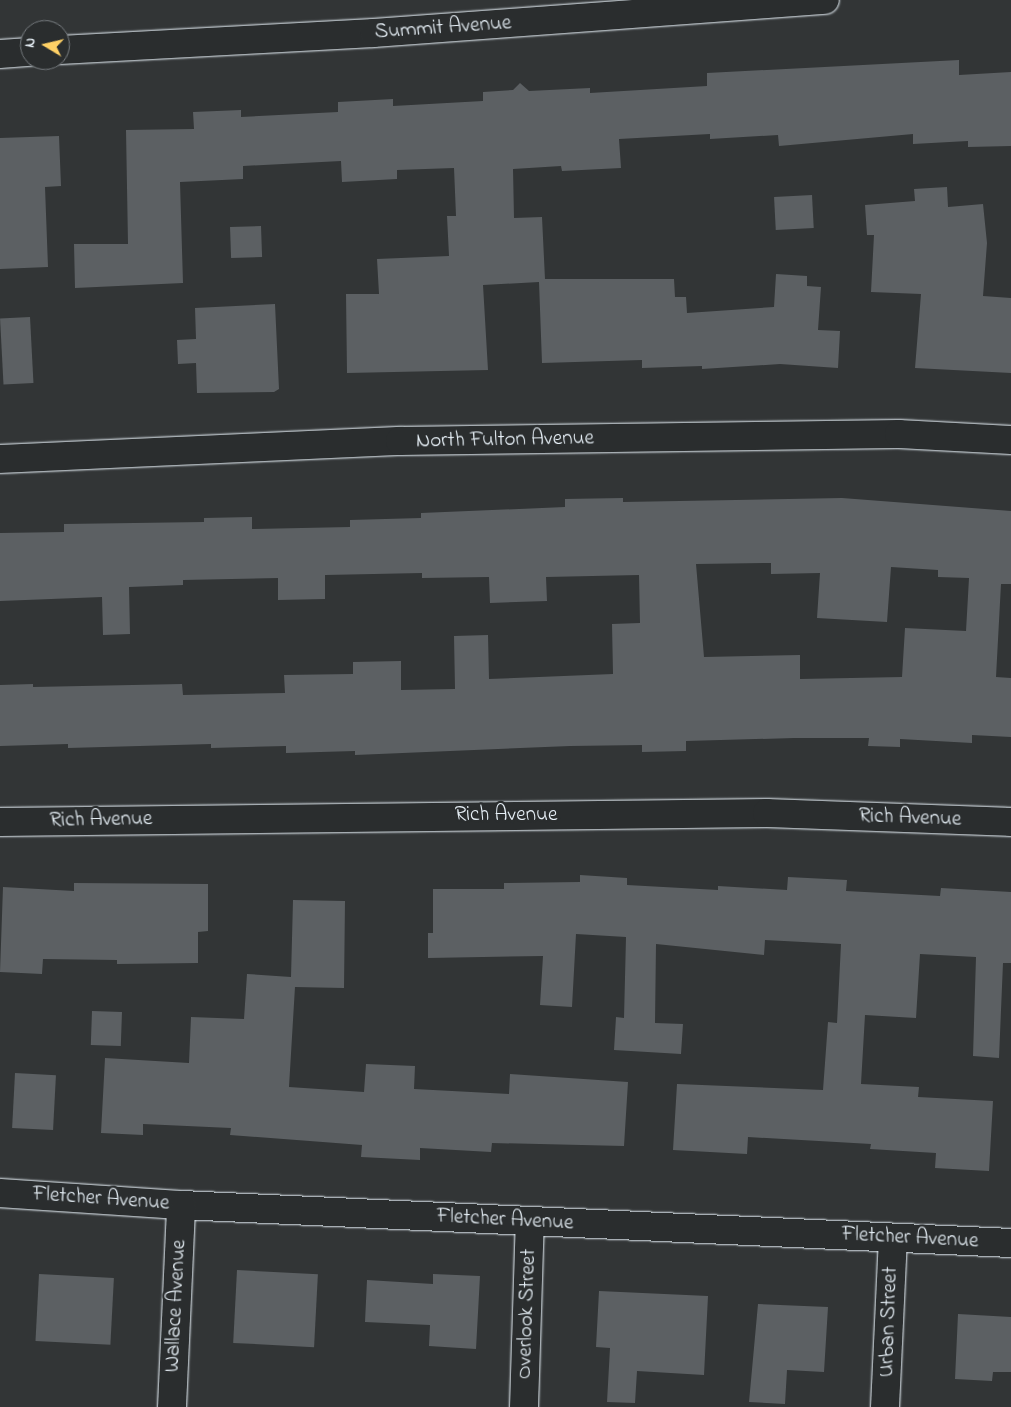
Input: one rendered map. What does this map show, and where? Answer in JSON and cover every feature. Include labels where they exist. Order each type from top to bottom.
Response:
[{"type":"street","name":"Summit Avenue","points":[[70,49],[383,32],[825,0]]},
{"type":"street","points":[[0,54],[20,53]]},
{"type":"street","name":"North Fulton Avenue","points":[[0,460],[410,441],[899,434],[1011,440]]},
{"type":"street","name":"Rich Avenue","points":[[0,822],[767,812],[1011,822]]},
{"type":"street","name":"Fletcher Avenue","points":[[0,1193],[181,1205],[1011,1243]]},
{"type":"street","name":"Wallace Avenue","points":[[172,1407],[181,1205]]},
{"type":"street","name":"Overlook Street","points":[[524,1407],[530,1222]]},
{"type":"street","name":"Urban Street","points":[[886,1407],[892,1238]]},
{"type":"building","points":[[959,60],[959,75],[1011,72],[1011,146],[968,147],[968,141],[913,144],[913,134],[779,146],[778,135],[710,139],[710,134],[619,139],[621,168],[562,171],[561,166],[513,169],[514,218],[542,217],[545,279],[674,279],[675,297],[686,297],[687,313],[774,307],[776,274],[807,276],[807,286],[821,287],[818,330],[840,331],[838,368],[780,364],[702,369],[702,366],[642,368],[642,360],[542,363],[539,282],[483,285],[488,370],[347,373],[346,294],[379,294],[377,259],[449,256],[447,216],[456,216],[454,168],[397,170],[397,179],[342,182],[341,161],[243,166],[243,179],[180,182],[183,283],[75,288],[74,244],[128,244],[126,130],[194,129],[193,112],[241,110],[241,117],[338,112],[338,102],[393,99],[393,106],[483,101],[483,92],[513,90],[520,83],[529,91],[590,88],[590,93],[707,86],[707,73]]},
{"type":"building","points":[[59,136],[61,186],[45,187],[48,267],[0,269],[0,138]]},
{"type":"building","points":[[947,187],[948,207],[983,204],[987,243],[983,296],[1011,298],[1011,373],[915,368],[921,294],[871,292],[874,235],[867,235],[865,205],[915,201],[914,189]]},
{"type":"building","points":[[812,195],[814,228],[776,230],[774,197]]},
{"type":"building","points":[[261,226],[262,257],[231,258],[230,227]]},
{"type":"building","points":[[275,304],[279,389],[274,392],[197,393],[196,363],[178,364],[177,340],[196,339],[195,308]]},
{"type":"building","points":[[30,317],[33,383],[3,384],[0,319]]},
{"type":"building","points":[[623,498],[623,502],[842,498],[1011,511],[1011,584],[1001,584],[996,677],[1011,678],[1011,737],[972,735],[972,743],[900,739],[900,747],[868,746],[869,738],[794,738],[686,741],[686,751],[642,752],[642,745],[570,746],[355,755],[355,751],[286,753],[286,746],[211,748],[211,744],[68,748],[68,744],[0,746],[0,685],[33,684],[33,687],[182,684],[183,695],[285,693],[284,675],[353,674],[353,662],[401,661],[401,690],[455,689],[454,636],[488,635],[489,679],[613,674],[612,624],[640,623],[639,575],[546,577],[547,601],[490,603],[489,577],[422,578],[422,573],[325,575],[325,599],[278,600],[278,578],[183,580],[183,585],[129,587],[130,634],[103,635],[102,597],[0,601],[0,533],[64,532],[64,524],[204,522],[204,518],[252,517],[252,529],[350,527],[350,520],[421,518],[421,513],[565,507],[565,499]],"holes":[[[771,563],[771,574],[820,573],[817,618],[887,622],[891,567],[938,570],[938,577],[969,578],[966,631],[905,628],[902,677],[800,679],[800,655],[704,657],[696,564]]]},
{"type":"building","points":[[580,875],[627,878],[627,885],[718,890],[718,886],[787,890],[788,877],[847,880],[846,891],[940,896],[941,888],[1011,892],[1011,963],[1003,963],[999,1058],[973,1056],[976,957],[920,954],[916,1018],[865,1015],[861,1084],[919,1087],[918,1097],[993,1101],[989,1171],[935,1168],[936,1153],[870,1149],[871,1144],[748,1137],[747,1154],[673,1150],[677,1084],[823,1090],[828,1022],[837,1023],[841,944],[765,940],[764,955],[656,944],[655,1023],[683,1024],[681,1054],[614,1050],[616,1017],[624,1018],[626,937],[576,934],[572,1007],[540,1005],[543,956],[428,958],[428,933],[433,933],[433,889],[504,889],[504,883],[580,882]]},
{"type":"building","points":[[74,883],[208,884],[208,931],[198,932],[198,963],[117,964],[117,960],[43,959],[42,974],[0,972],[3,887],[74,891]]},
{"type":"building","points":[[293,900],[345,901],[344,988],[295,987],[289,1087],[364,1092],[366,1064],[415,1066],[414,1089],[509,1094],[510,1074],[628,1082],[624,1146],[492,1143],[491,1152],[420,1148],[420,1160],[361,1157],[362,1145],[230,1135],[231,1128],[143,1124],[143,1135],[101,1133],[105,1058],[189,1063],[191,1017],[244,1019],[247,974],[291,977]]},
{"type":"building","points":[[92,1011],[122,1012],[121,1046],[91,1045]]},
{"type":"building","points":[[15,1073],[56,1075],[53,1130],[12,1128]]},
{"type":"building","points":[[237,1270],[318,1274],[314,1347],[233,1343]]},
{"type":"building","points":[[39,1274],[114,1278],[110,1345],[35,1341]]},
{"type":"building","points":[[433,1274],[480,1276],[476,1349],[429,1346],[430,1325],[365,1322],[367,1280],[433,1284]]},
{"type":"building","points":[[599,1291],[708,1296],[704,1375],[637,1371],[635,1403],[607,1402],[610,1348],[596,1347]]},
{"type":"building","points":[[758,1304],[828,1307],[824,1372],[787,1370],[785,1404],[749,1402]]},
{"type":"building","points":[[958,1314],[1011,1317],[1011,1372],[993,1372],[992,1381],[955,1379]]}]
